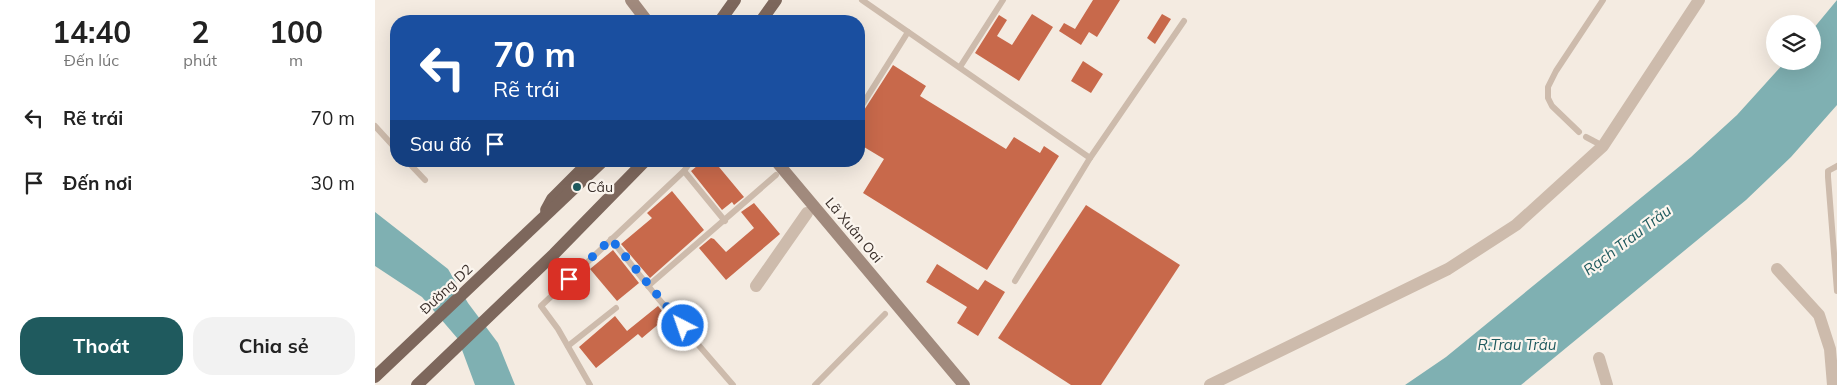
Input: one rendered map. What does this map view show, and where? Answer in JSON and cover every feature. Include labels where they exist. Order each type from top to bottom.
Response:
[{"type":"main road","points":[[631,0],[642,15]]},
{"type":"main road","points":[[724,15],[735,0]]},
{"type":"main road","points":[[765,15],[776,0]]},
{"type":"main road","name":"Đường D2","points":[[539,224],[552,199],[584,167]]},
{"type":"main road","name":"Đường D2","points":[[376,377],[597,167]]},
{"type":"main road","points":[[417,385],[534,274],[639,167]]},
{"type":"main road","points":[[554,254],[570,250],[648,167]]},
{"type":"main road","name":"Lã Xuân Oai","points":[[781,167],[965,385]]},
{"type":"street","points":[[1210,385],[1449,269],[1516,225],[1603,146],[1699,0]]},
{"type":"street","points":[[756,286],[807,213]]},
{"type":"street","points":[[1777,269],[1819,315],[1830,349],[1833,385]]},
{"type":"street","points":[[1599,358],[1607,385]]},
{"type":"lane","points":[[862,0],[1090,158]]},
{"type":"lane","points":[[960,67],[1003,0]]},
{"type":"lane","points":[[1579,132],[1551,106],[1548,98],[1548,87],[1556,71],[1603,0]]},
{"type":"lane","points":[[1015,281],[1090,158],[1185,21]]},
{"type":"lane","points":[[865,101],[909,32]]},
{"type":"lane","points":[[375,126],[390,142]]},
{"type":"lane","points":[[1586,137],[1603,146]]},
{"type":"lane","points":[[1837,166],[1829,171],[1828,177],[1837,291]]},
{"type":"lane","points":[[413,167],[425,180]]},
{"type":"lane","points":[[590,385],[541,306],[687,167]]},
{"type":"lane","points":[[684,171],[725,221]]},
{"type":"lane","points":[[648,286],[776,176]]},
{"type":"lane","points":[[611,239],[731,385]]},
{"type":"lane","points":[[567,346],[617,308]]},
{"type":"lane","points":[[815,385],[885,314]]},
{"type":"water","name":"R.Trau Trảu","points":[[1837,0],[1837,105],[1791,157],[1746,200],[1521,385],[1405,385],[1446,357],[1691,157],[1737,115],[1778,70],[1821,70],[1821,19]]},
{"type":"water","points":[[375,212],[448,269],[468,303],[498,343],[515,385],[475,385],[458,339],[422,297],[375,266]]},
{"type":"building","points":[[1093,0],[1120,0],[1097,37],[1089,32],[1081,45],[1059,31],[1064,23],[1075,29]]},
{"type":"building","points":[[1032,14],[1053,27],[1019,81],[975,53],[999,15],[1007,20],[997,36],[1012,45]]},
{"type":"building","points":[[1162,14],[1171,19],[1155,44],[1147,38]]},
{"type":"building","points":[[1083,61],[1103,74],[1091,93],[1071,81]]},
{"type":"building","points":[[893,65],[926,86],[920,96],[1006,149],[1014,137],[1040,153],[1044,146],[1059,156],[987,270],[863,193],[884,159],[865,148],[865,109]]},
{"type":"building","points":[[696,167],[719,167],[744,197],[734,205],[732,202],[722,210],[691,171]]},
{"type":"building","points":[[672,191],[704,230],[650,278],[621,244],[652,218],[647,213]]},
{"type":"building","points":[[754,203],[780,234],[726,280],[699,248],[711,238],[726,252],[754,228],[741,212]]},
{"type":"building","points":[[1086,205],[1180,265],[1101,385],[1071,385],[998,338]]},
{"type":"building","points":[[613,250],[639,283],[617,301],[590,269]]},
{"type":"building","points":[[937,264],[978,290],[985,280],[1005,292],[978,336],[957,323],[967,307],[926,282]]},
{"type":"building","points":[[658,306],[667,317],[642,338],[638,334],[596,368],[579,347],[615,316],[627,331]]},
{"type":"place","name":"Cầu","points":[[577,187]]},
{"type":"route","points":[[569,279],[611,239],[657,297],[683,326]]},
{"type":"water label","name":"Rạch Trau Trảu","points":[[1627,240]]}]
